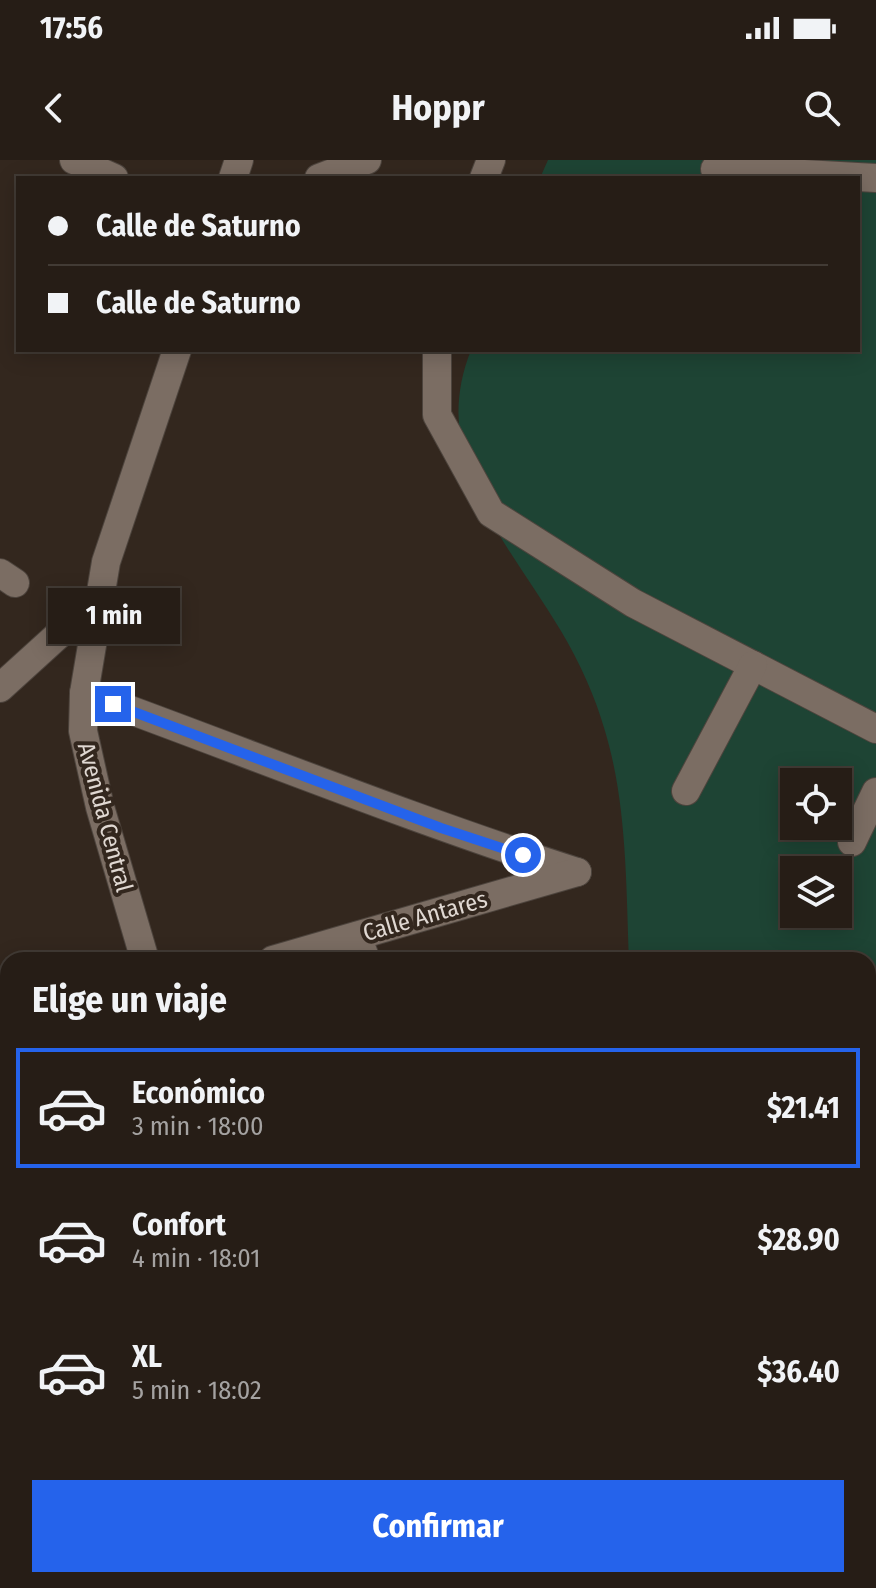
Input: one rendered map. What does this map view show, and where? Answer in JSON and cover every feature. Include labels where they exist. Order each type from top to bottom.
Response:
[{"type":"street","points":[[74,160],[110,176]]},
{"type":"street","points":[[324,176],[367,160]]},
{"type":"street","points":[[715,169],[876,176]]},
{"type":"street","name":"Avenida Central","points":[[143,952],[89,762],[83,731],[84,693],[106,562],[176,352]]},
{"type":"street","points":[[437,352],[437,415],[491,513],[633,603],[876,729]]},
{"type":"street","points":[[0,688],[99,598]]},
{"type":"street","points":[[686,791],[753,665]]},
{"type":"street","name":"Calle Antares","points":[[84,693],[259,756],[441,828],[577,872],[362,948],[332,952]]},
{"type":"street","points":[[852,842],[876,792]]},
{"type":"green space","points":[[548,160],[876,160],[876,952],[629,952],[626,873],[618,787],[601,718],[568,643],[480,499],[466,464],[459,428],[460,390],[470,352],[860,352],[860,176],[541,176]]},
{"type":"route","points":[[113,704],[259,756],[441,828],[523,855]]}]
